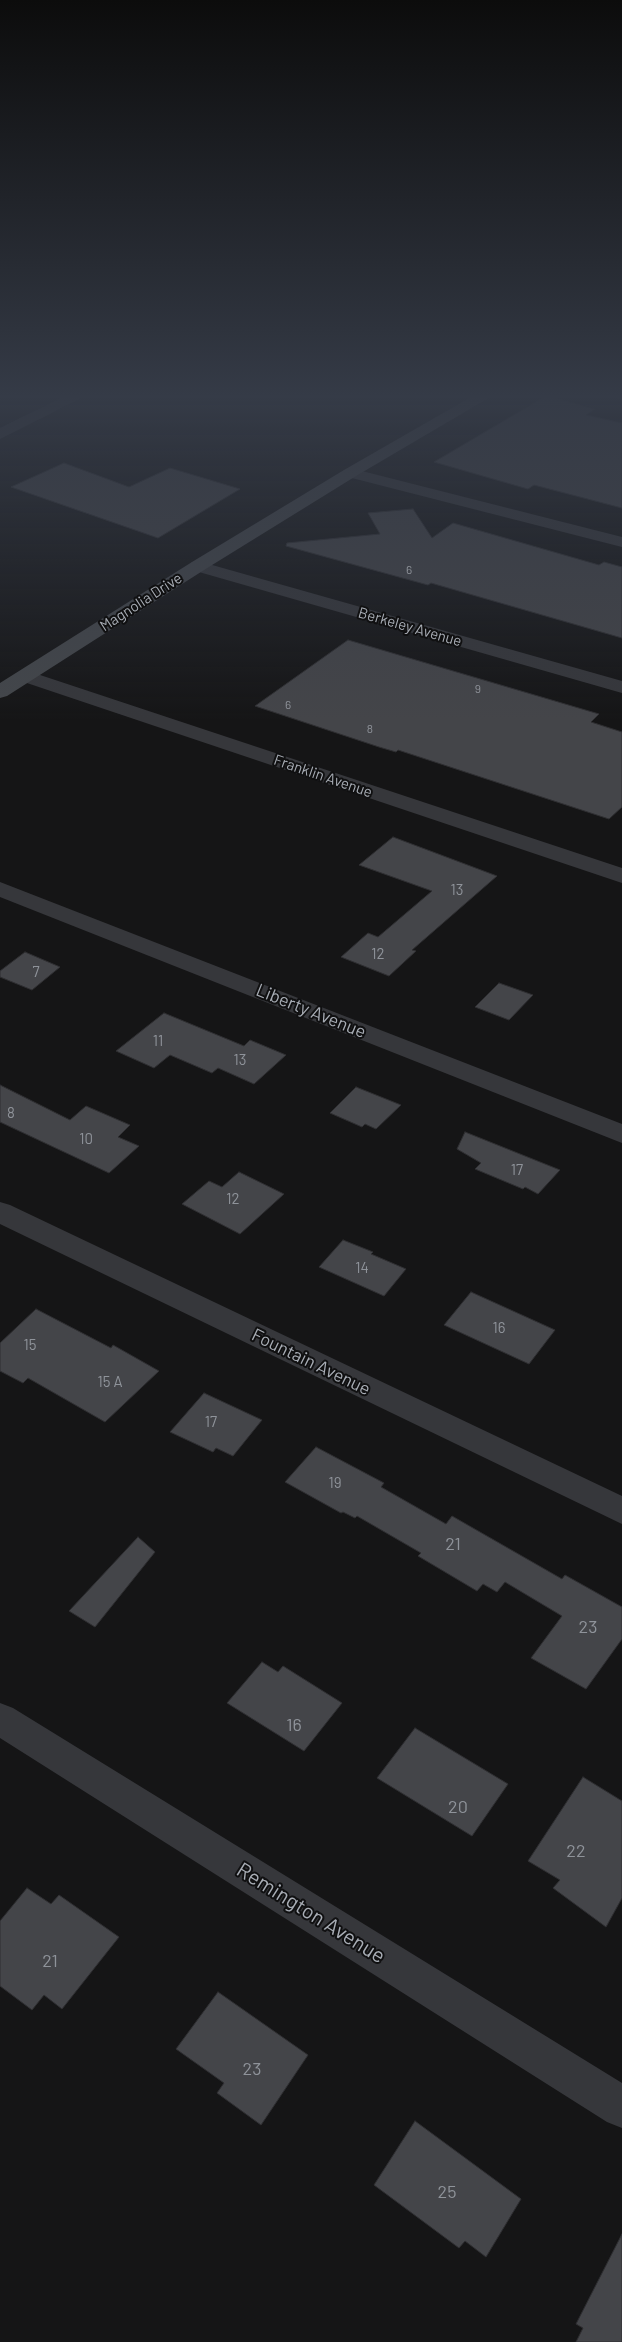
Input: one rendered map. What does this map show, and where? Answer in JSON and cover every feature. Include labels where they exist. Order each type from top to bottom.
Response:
[{"type":"street","name":"Magnolia Drive","points":[[0,692],[302,502]]},
{"type":"street","points":[[465,502],[622,542]]},
{"type":"street","name":"Berkeley Avenue","points":[[198,566],[622,688]]},
{"type":"street","name":"Franklin Avenue","points":[[25,676],[622,876]]},
{"type":"street","name":"Liberty Avenue","points":[[0,889],[622,1134]]},
{"type":"street","name":"Fountain Avenue","points":[[0,1212],[622,1511]]},
{"type":"street","name":"Remington Avenue","points":[[0,1719],[622,2107]]},
{"type":"building","points":[[55,502],[218,502],[158,538]]},
{"type":"building","points":[[600,502],[622,502],[622,508]]},
{"type":"building","points":[[413,509],[432,538],[453,523],[599,565],[604,562],[622,567],[622,638],[431,583],[428,585],[286,546],[287,543],[380,534],[368,513]]},
{"type":"building","points":[[348,640],[599,714],[591,722],[622,732],[622,807],[609,819],[398,750],[396,752],[379,747],[255,706]]},
{"type":"building","points":[[393,837],[497,876],[412,950],[416,951],[389,976],[341,957],[368,933],[378,937],[432,891],[359,865]]},
{"type":"building","points":[[25,952],[60,967],[32,990],[0,977],[0,971]]},
{"type":"building","points":[[499,983],[533,995],[509,1020],[475,1007]]},
{"type":"building","points":[[164,1013],[244,1046],[250,1040],[286,1055],[254,1084],[218,1068],[212,1073],[170,1055],[154,1068],[116,1051]]},
{"type":"building","points":[[0,1085],[70,1120],[86,1106],[130,1125],[118,1137],[139,1146],[109,1173],[0,1122]]},
{"type":"building","points":[[356,1087],[401,1105],[376,1129],[365,1124],[362,1127],[330,1113]]},
{"type":"building","points":[[465,1132],[560,1170],[538,1194],[525,1187],[523,1189],[475,1169],[481,1163],[457,1149]]},
{"type":"building","points":[[239,1172],[284,1194],[240,1234],[182,1204],[209,1181],[222,1187]]},
{"type":"building","points":[[343,1240],[373,1252],[371,1254],[406,1269],[384,1296],[319,1267]]},
{"type":"building","points":[[471,1292],[555,1330],[529,1364],[444,1325]]},
{"type":"building","points":[[36,1309],[111,1348],[113,1345],[159,1371],[105,1422],[28,1378],[23,1383],[0,1371],[0,1343]]},
{"type":"building","points":[[204,1393],[262,1420],[233,1456],[216,1448],[213,1452],[170,1432]]},
{"type":"building","points":[[316,1447],[384,1483],[381,1487],[446,1524],[452,1516],[562,1579],[565,1575],[622,1607],[622,1639],[586,1689],[531,1658],[562,1616],[505,1582],[497,1592],[483,1584],[477,1591],[418,1556],[421,1553],[357,1516],[355,1518],[343,1512],[341,1513],[285,1482]]},
{"type":"building","points":[[138,1537],[155,1552],[95,1627],[69,1611]]},
{"type":"building","points":[[262,1662],[278,1672],[283,1666],[342,1703],[304,1751],[227,1703]]},
{"type":"building","points":[[415,1728],[508,1784],[472,1836],[377,1778]]},
{"type":"building","points":[[583,1777],[622,1801],[622,1898],[606,1927],[553,1888],[560,1880],[528,1861]]},
{"type":"building","points":[[27,1888],[51,1904],[59,1895],[119,1937],[62,2009],[44,1995],[32,2010],[0,1986],[0,1921]]},
{"type":"building","points":[[218,1992],[308,2055],[261,2125],[217,2093],[224,2083],[176,2049]]},
{"type":"building","points":[[415,2121],[521,2199],[486,2257],[465,2241],[459,2248],[374,2185]]},
{"type":"building","points":[[622,2234],[622,2342],[576,2342],[583,2328],[576,2324]]}]
